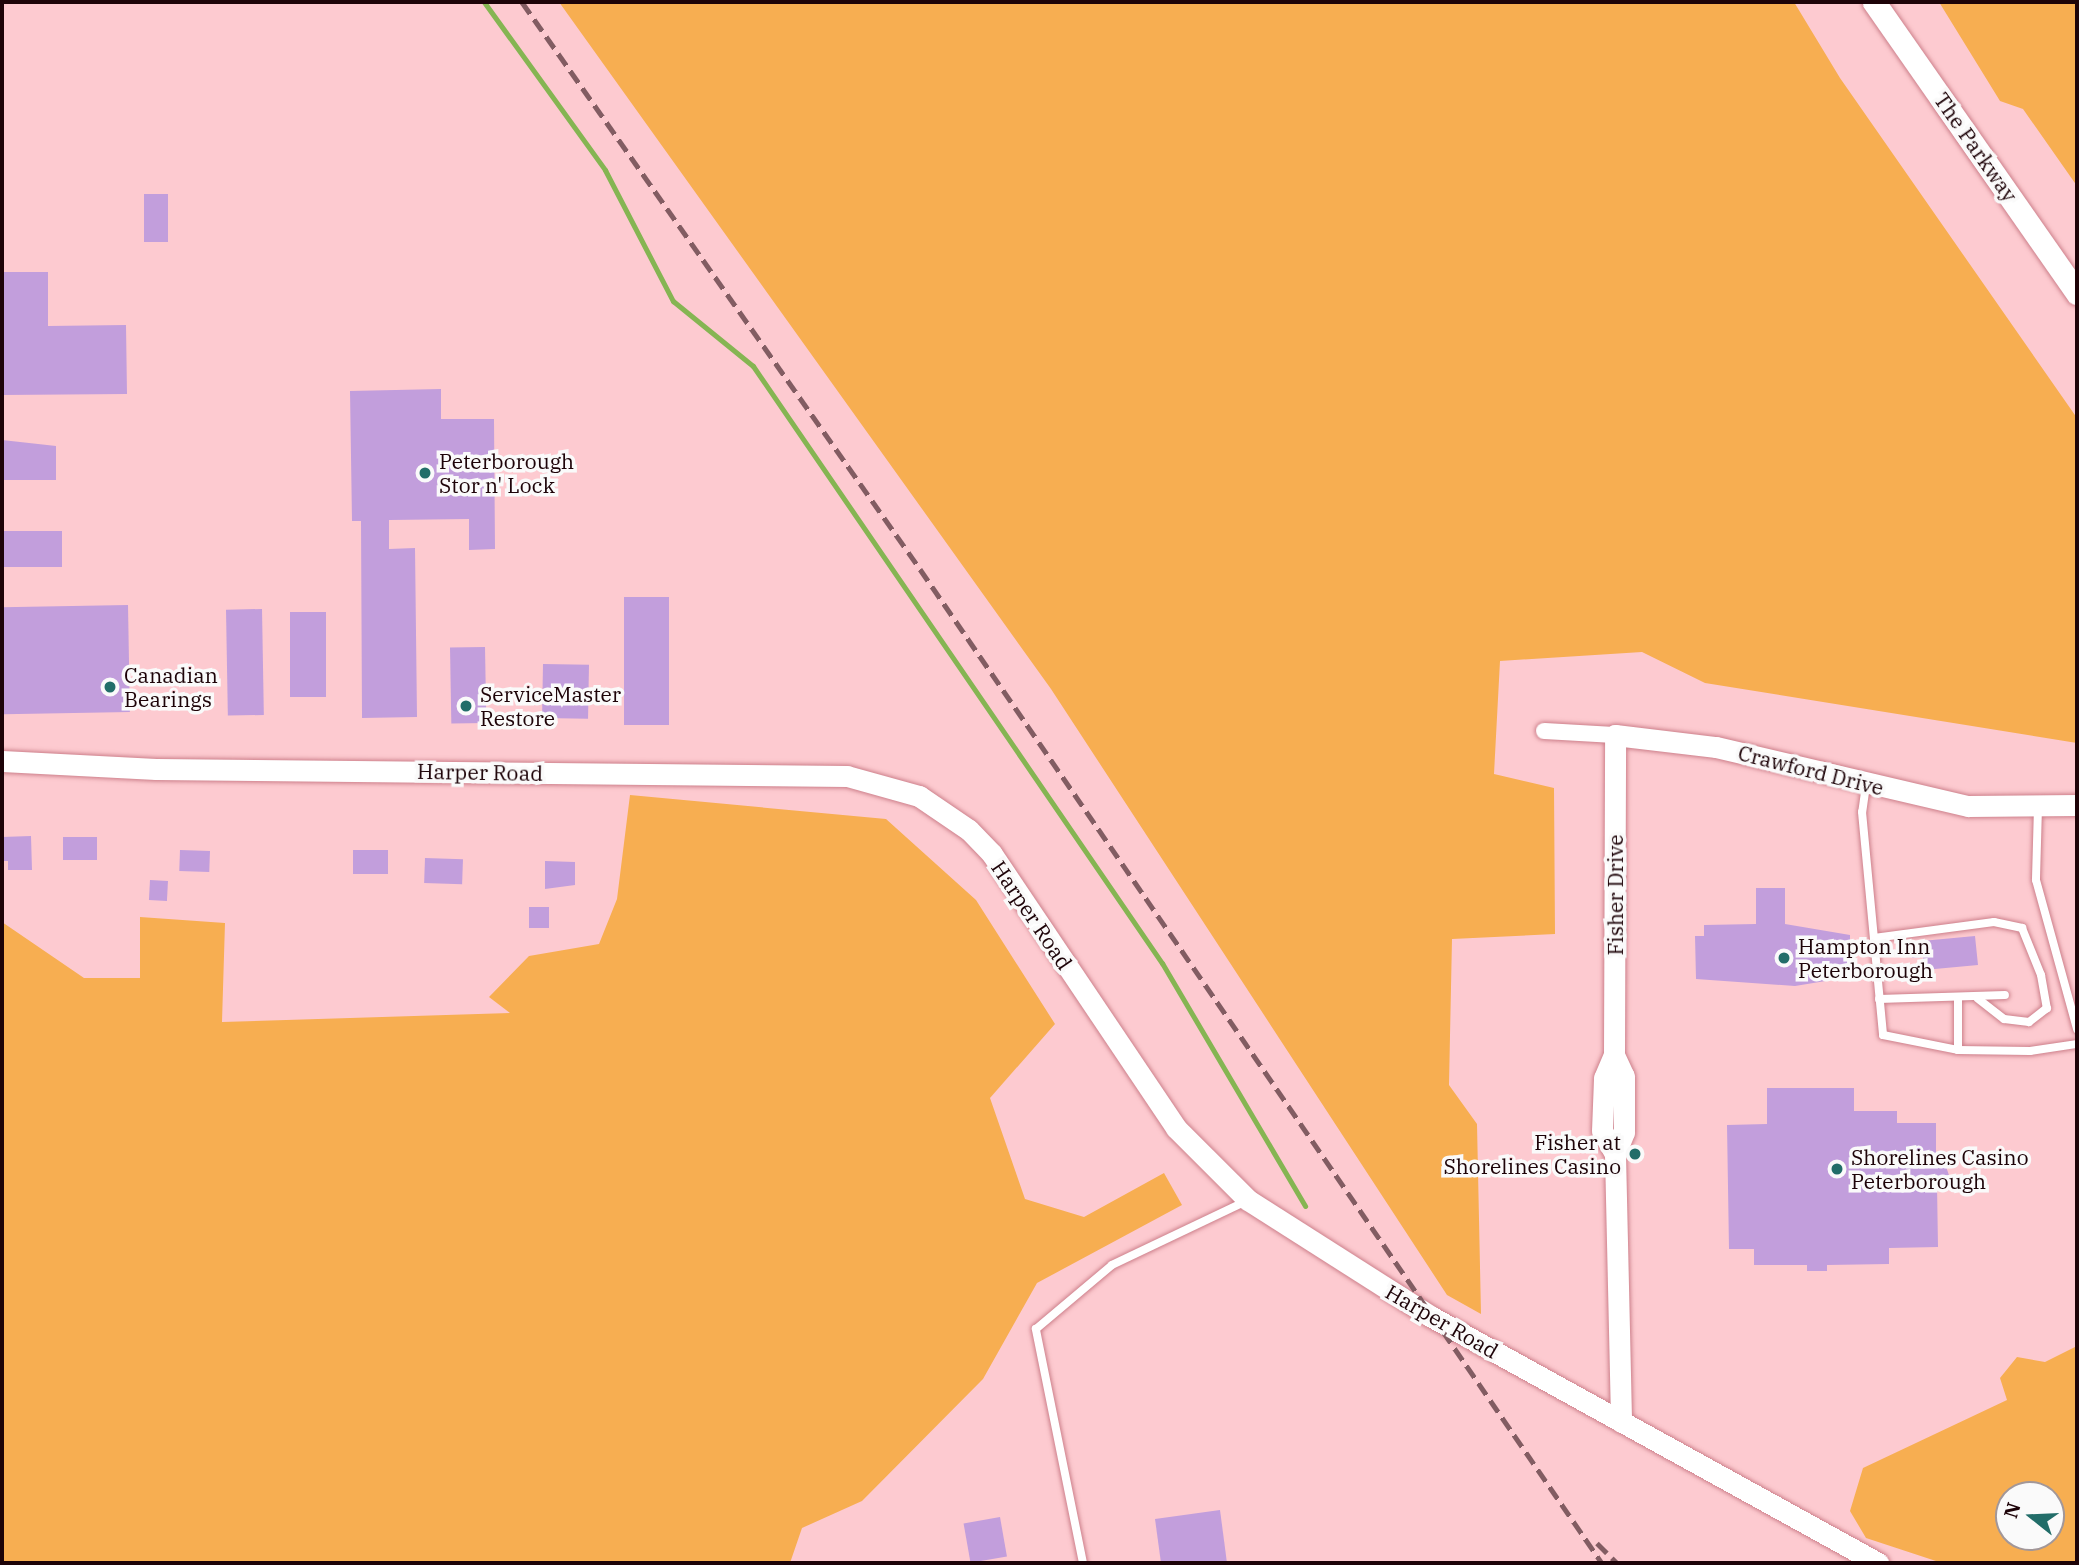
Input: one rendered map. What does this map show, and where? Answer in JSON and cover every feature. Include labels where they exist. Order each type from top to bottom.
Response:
[{"type":"main road","name":"The Parkway","points":[[1874,2],[2077,293]]},
{"type":"street","name":"Crawford Drive","points":[[1544,731],[1615,735],[1716,747],[1866,785],[1968,806],[2077,805]]},
{"type":"street","name":"Fisher Drive","points":[[1615,735],[1614,1055],[1624,1076],[1624,1132],[1615,1154],[1621,1422]]},
{"type":"street","name":"Harper Road","points":[[2,761],[156,769],[847,776],[896,786],[943,811],[992,854],[1177,1128],[1248,1200],[1430,1316],[1878,1563]]},
{"type":"lane","points":[[1866,785],[1862,812],[1883,1035],[1958,1050],[2030,1051],[2077,1044]]},
{"type":"lane","points":[[2038,807],[2036,880],[2077,1029]]},
{"type":"lane","points":[[1874,938],[1994,922],[2022,928],[2041,975],[2047,1008],[2029,1022],[2004,1019],[1978,998]]},
{"type":"lane","points":[[1879,999],[1958,1000],[2005,995]]},
{"type":"lane","points":[[1958,1000],[1958,1050]]},
{"type":"lane","points":[[1083,1563],[1036,1329],[1112,1265],[1248,1200]]},
{"type":"shaded area","points":[[559,2],[1794,2],[1840,78],[2077,418],[2077,743],[1705,683],[1642,652],[1500,661],[1494,774],[1554,788],[1555,934],[1452,939],[1449,1085],[1477,1124],[1481,1314],[1447,1295],[1051,689]]},
{"type":"shaded area","points":[[1939,2],[2077,2],[2077,186],[2023,109],[2000,101]]},
{"type":"shaded area","points":[[630,795],[886,819],[976,900],[1055,1024],[990,1098],[1025,1199],[1084,1217],[1164,1173],[1182,1205],[1037,1283],[983,1379],[862,1501],[802,1528],[790,1563],[2,1563],[2,922],[84,978],[140,978],[140,917],[225,923],[222,1022],[510,1013],[489,997],[529,956],[599,944],[617,899]]},
{"type":"shaded area","points":[[2077,1346],[2077,1563],[1942,1563],[1866,1538],[1850,1511],[1863,1468],[2007,1400],[2000,1378],[2017,1357],[2045,1362]]},
{"type":"building","points":[[144,194],[168,194],[168,242],[144,242]]},
{"type":"building","points":[[2,272],[48,272],[48,326],[126,325],[127,394],[2,395]]},
{"type":"building","points":[[441,389],[441,419],[494,419],[495,549],[469,550],[469,519],[389,520],[389,549],[415,548],[417,717],[362,718],[361,521],[352,521],[350,391]]},
{"type":"building","points":[[2,440],[56,446],[56,480],[2,480]]},
{"type":"building","points":[[2,531],[62,531],[62,567],[2,567]]},
{"type":"building","points":[[624,597],[669,597],[669,725],[624,725]]},
{"type":"building","points":[[128,605],[130,712],[4,714],[2,607]]},
{"type":"building","points":[[262,609],[264,715],[228,716],[226,610]]},
{"type":"building","points":[[290,612],[326,612],[326,697],[290,697]]},
{"type":"building","points":[[485,647],[486,723],[451,724],[450,648]]},
{"type":"building","points":[[543,664],[589,665],[588,719],[542,718]]},
{"type":"building","points":[[31,836],[32,870],[8,870],[8,861],[2,861],[2,837]]},
{"type":"building","points":[[63,837],[97,837],[97,860],[63,860]]},
{"type":"building","points":[[180,850],[210,851],[209,872],[179,871]]},
{"type":"building","points":[[353,850],[388,850],[388,874],[353,874]]},
{"type":"building","points":[[425,858],[463,859],[462,884],[424,883]]},
{"type":"building","points":[[545,861],[575,862],[575,885],[545,889]]},
{"type":"building","points":[[150,880],[168,881],[167,901],[149,900]]},
{"type":"building","points":[[1756,888],[1785,888],[1785,924],[1850,935],[1850,977],[1795,986],[1696,979],[1695,936],[1704,936],[1704,925],[1756,924]]},
{"type":"building","points":[[529,907],[549,907],[549,928],[529,928]]},
{"type":"building","points":[[1975,936],[1978,965],[1924,970],[1923,957],[1912,958],[1911,942]]},
{"type":"building","name":"Shorelines Casino Peterborough","points":[[1767,1088],[1854,1088],[1854,1111],[1897,1111],[1897,1123],[1936,1123],[1936,1156],[1942,1155],[1951,1181],[1937,1185],[1938,1247],[1889,1248],[1889,1264],[1827,1265],[1827,1271],[1807,1271],[1807,1265],[1754,1265],[1754,1249],[1729,1249],[1727,1125],[1767,1124]]},
{"type":"building","points":[[1220,1510],[1227,1563],[1161,1563],[1155,1519]]},
{"type":"building","points":[[1000,1517],[1007,1556],[971,1563],[964,1523]]},
{"type":"waterway","points":[[484,2],[605,170],[673,301],[753,366],[1162,963],[1305,1206]]},
{"type":"railway","points":[[522,2],[920,569],[1602,1563]]},
{"type":"railway","points":[[1597,1543],[1617,1563]]},
{"type":"place","name":"Peterborough Stor n' Lock","points":[[425,473]]},
{"type":"place","name":"Canadian Bearings","points":[[110,687]]},
{"type":"place","name":"ServiceMaster Restore","points":[[466,706]]},
{"type":"place","name":"Hampton Inn Peterborough","points":[[1784,958]]},
{"type":"place","name":"Fisher at Shorelines Casino","points":[[1635,1154]]},
{"type":"place","name":"Shorelines Casino Peterborough","points":[[1837,1169]]}]
